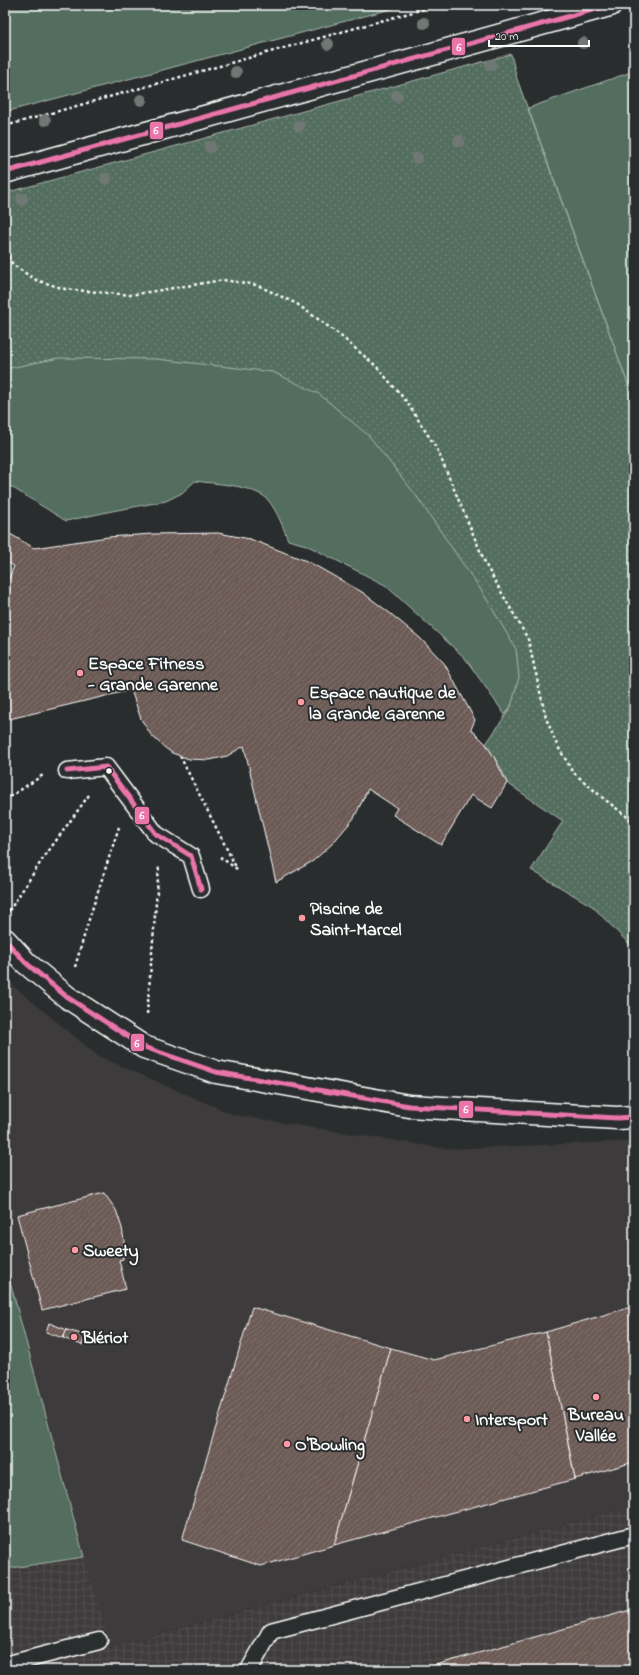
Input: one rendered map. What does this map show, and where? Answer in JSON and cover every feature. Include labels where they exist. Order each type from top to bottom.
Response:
[{"type":"street","points":[[5,172],[610,5]]},
{"type":"street","points":[[5,940],[26,963],[67,997],[144,1046],[216,1072],[409,1106],[617,1118],[634,1117]]},
{"type":"lane","points":[[67,771],[106,767],[156,834],[191,856],[201,889]]},
{"type":"lane","points":[[249,1670],[271,1631],[634,1535]]},
{"type":"lane","points":[[5,1665],[99,1641]]},
{"type":"path","points":[[5,126],[438,5]]},
{"type":"path","points":[[5,251],[13,265],[36,280],[65,288],[130,295],[223,280],[257,285],[297,304],[336,332],[376,366],[406,401],[437,449],[487,567],[528,640],[546,718],[557,746],[573,772],[634,822]]},
{"type":"path","points":[[180,756],[237,869]]},
{"type":"path","points":[[5,916],[42,860],[108,770]]},
{"type":"path","points":[[67,997],[90,916],[130,798]]},
{"type":"path","points":[[144,1046],[160,862]]},
{"type":"shaded area","points":[[5,979],[98,1056],[234,1115],[448,1149],[634,1141],[634,1506],[110,1647],[84,1557],[5,1263]]},
{"type":"shaded area","points":[[634,1506],[634,1670],[5,1670],[5,1569],[84,1557],[111,1647]]},
{"type":"green space","points":[[5,5],[406,5],[5,112]]},
{"type":"green space","points":[[511,54],[517,79],[634,401],[634,949],[592,906],[531,870],[563,821],[507,783],[502,770],[486,744],[511,707],[519,677],[516,649],[483,593],[415,494],[369,436],[319,394],[273,372],[156,359],[59,358],[5,369],[5,193]]},
{"type":"green space","points":[[634,71],[634,401],[528,108]]},
{"type":"green space","points":[[5,289],[333,382],[523,638],[521,668],[517,688],[510,707],[505,715],[465,658],[385,585],[306,545],[288,540],[278,515],[270,503],[262,495],[254,491],[229,485],[195,481],[182,493],[166,501],[66,521],[5,483]]},
{"type":"green space","points":[[5,1263],[84,1557],[5,1569]]},
{"type":"building","name":"Espace nautique de la Grande Garenne","points":[[5,531],[34,548],[108,537],[152,534],[218,533],[250,539],[309,562],[362,592],[420,638],[444,663],[475,720],[471,729],[486,744],[507,783],[492,808],[471,795],[441,845],[393,815],[397,808],[368,789],[354,818],[332,844],[313,861],[276,882],[244,746],[227,756],[210,760],[189,759],[172,753],[151,735],[141,719],[131,690],[5,720],[5,588],[14,566],[5,561]]},
{"type":"building","name":"Sweety","points":[[104,1193],[116,1210],[122,1228],[124,1241],[123,1259],[119,1260],[126,1289],[42,1310],[17,1215]]},
{"type":"building","name":"Bureau Vallée","points":[[634,1306],[634,1462],[575,1479],[546,1332]]},
{"type":"building","name":"O'Bowling","points":[[252,1307],[391,1348],[334,1545],[261,1566],[182,1540]]},
{"type":"building","points":[[49,1323],[67,1330],[63,1338],[46,1332]]},
{"type":"building","name":"Blériot","points":[[67,1330],[85,1335],[82,1345],[63,1338]]},
{"type":"building","name":"Intersport","points":[[546,1332],[575,1479],[334,1545],[391,1348],[434,1360]]},
{"type":"building","points":[[634,1609],[634,1670],[418,1670]]},
{"type":"transit line","name":"6","points":[[5,172],[610,5]]},
{"type":"transit line","name":"6","points":[[67,771],[106,767],[156,834],[191,856],[201,889]]},
{"type":"transit line","name":"6","points":[[5,940],[26,963],[67,997],[144,1047],[216,1072],[409,1106],[617,1118],[634,1117]]},
{"type":"place","name":"Espace Fitness - Grande Garenne","points":[[80,673]]},
{"type":"place","name":"Espace nautique de la Grande Garenne","points":[[301,702]]},
{"type":"place","name":"Piscine de Saint-Marcel","points":[[302,918]]},
{"type":"place","name":"Sweety","points":[[75,1250]]},
{"type":"place","name":"Blériot","points":[[74,1337]]},
{"type":"place","name":"Bureau Vallée","points":[[596,1397]]},
{"type":"place","name":"Intersport","points":[[467,1419]]},
{"type":"place","name":"O'Bowling","points":[[287,1444]]}]
